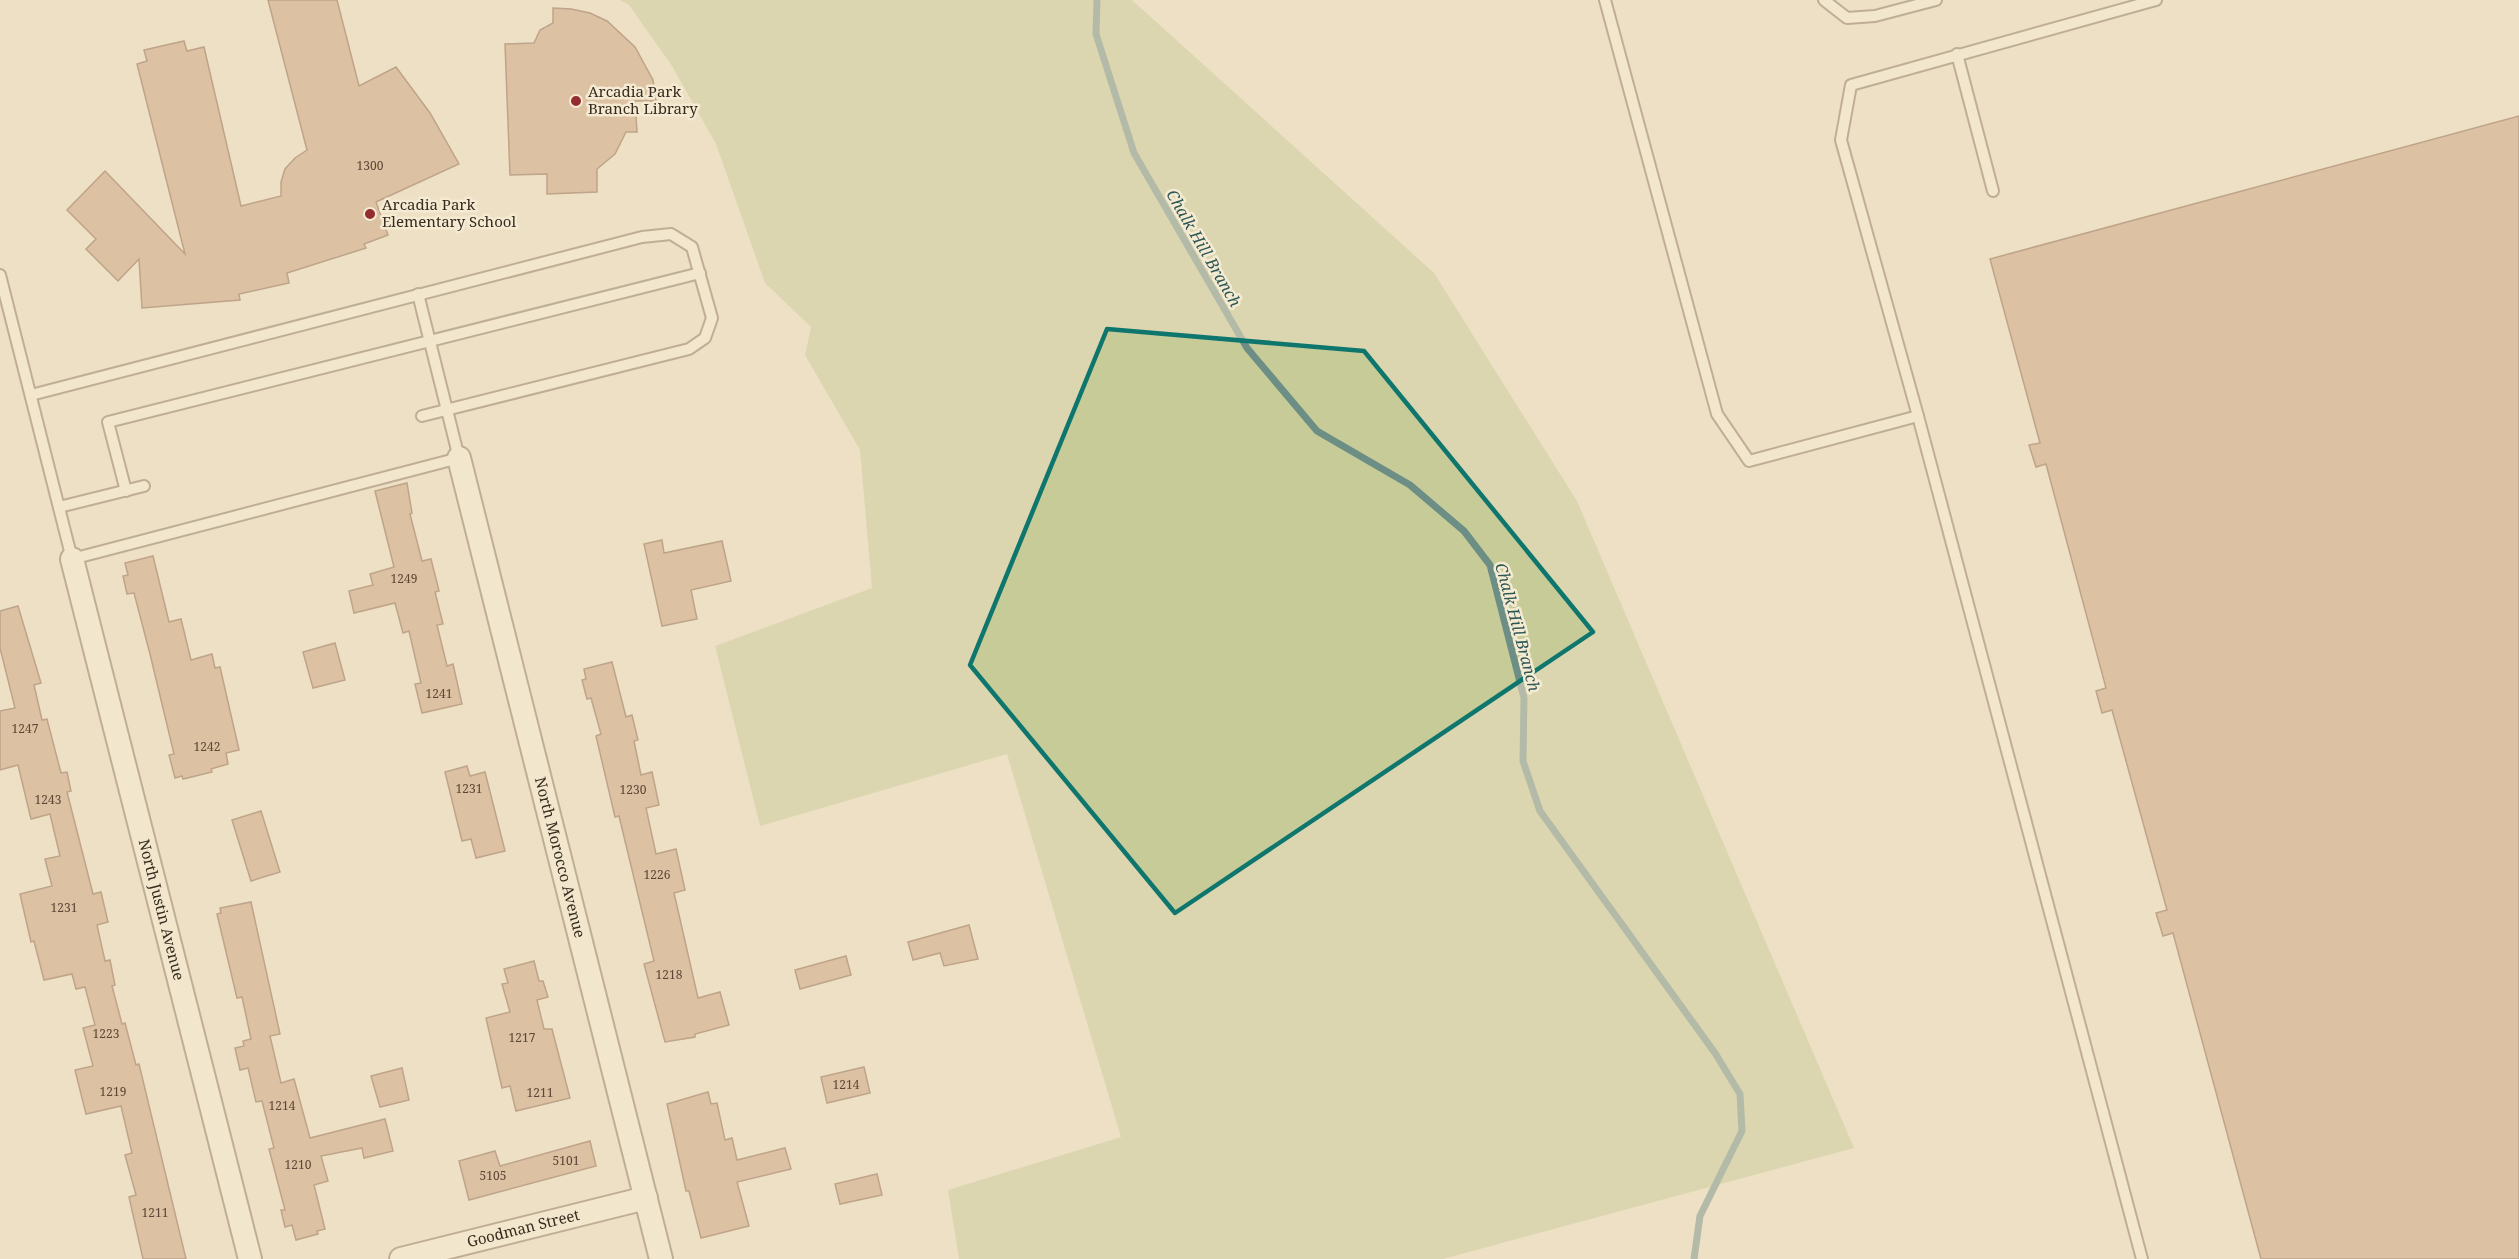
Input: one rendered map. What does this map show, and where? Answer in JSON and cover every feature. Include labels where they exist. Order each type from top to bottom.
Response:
[{"type":"street","name":"North Morocco Avenue","points":[[459,458],[662,1259]]},
{"type":"street","name":"North Justin Avenue","points":[[72,559],[250,1259]]},
{"type":"street","name":"Goodman Street","points":[[401,1259],[646,1198]]},
{"type":"lane","points":[[1605,0],[1717,414],[1749,461],[1918,416]]},
{"type":"lane","points":[[1824,0],[1847,18],[1875,16],[1936,0]]},
{"type":"lane","points":[[2142,1259],[1918,416],[1841,140],[1851,85],[2156,0]]},
{"type":"lane","points":[[1957,54],[1993,191]]},
{"type":"lane","points":[[30,395],[642,237],[671,234],[692,247],[712,318],[705,338],[689,349],[422,417]]},
{"type":"lane","points":[[126,491],[108,422],[700,273]]},
{"type":"lane","points":[[0,276],[72,559],[459,458],[418,294]]},
{"type":"lane","points":[[59,507],[144,486]]},
{"type":"highlighted area","points":[[1107,329],[1364,351],[1593,632],[1175,913],[970,665]]},
{"type":"green space","points":[[620,0],[1132,0],[1434,273],[1577,501],[1854,1148],[1443,1259],[959,1259],[948,1190],[1121,1137],[1007,754],[760,826],[715,646],[872,588],[860,450],[805,355],[811,327],[765,283],[716,144],[672,66],[629,5]]},
{"type":"building","name":"Arcadia Park Elementary School","points":[[268,0],[337,0],[359,86],[396,67],[430,113],[459,164],[376,202],[388,235],[364,244],[366,248],[287,273],[289,283],[239,294],[240,300],[142,308],[139,259],[118,281],[86,249],[96,239],[67,210],[105,171],[185,254],[137,64],[147,61],[144,50],[184,41],[187,51],[204,47],[241,206],[281,196],[281,182],[285,169],[307,150]]},
{"type":"building","name":"Arcadia Park Branch Library","points":[[553,8],[590,13],[607,21],[635,47],[653,80],[656,101],[635,101],[637,132],[626,132],[615,154],[597,169],[597,192],[547,194],[547,174],[510,175],[505,44],[534,43],[540,30],[553,23]]},
{"type":"building","points":[[2519,116],[2519,1259],[2261,1259],[2173,933],[2163,936],[2156,913],[2167,910],[2112,710],[2102,713],[2096,691],[2106,688],[2046,464],[2036,467],[2029,445],[2040,443],[1990,259]]},
{"type":"building","points":[[407,483],[412,513],[410,514],[422,561],[431,559],[439,591],[435,592],[443,624],[437,625],[447,666],[453,664],[462,704],[422,713],[415,684],[421,683],[409,631],[403,633],[395,603],[354,613],[349,591],[373,585],[370,574],[394,567],[375,491]]},
{"type":"building","points":[[662,540],[664,553],[722,541],[731,581],[691,590],[697,619],[662,626],[644,544]]},
{"type":"building","points":[[153,556],[169,622],[181,619],[191,660],[212,654],[215,668],[220,667],[239,750],[226,753],[228,764],[211,769],[212,772],[183,779],[182,776],[175,778],[169,755],[174,754],[150,654],[134,593],[127,594],[123,576],[128,575],[125,563]]},
{"type":"building","points":[[18,606],[41,683],[34,685],[42,720],[47,719],[61,773],[67,772],[71,791],[67,792],[93,894],[101,892],[108,922],[97,925],[105,961],[110,960],[115,985],[112,986],[122,1024],[125,1023],[136,1065],[139,1064],[186,1259],[143,1259],[129,1197],[136,1195],[125,1155],[132,1153],[121,1106],[86,1114],[75,1070],[93,1066],[83,1028],[95,1025],[85,987],[76,989],[72,974],[44,980],[34,941],[31,942],[20,894],[52,886],[45,859],[60,856],[50,814],[31,819],[18,765],[0,770],[0,711],[15,708],[0,648],[0,611]]},
{"type":"building","points":[[335,643],[345,680],[313,688],[303,652]]},
{"type":"building","points":[[612,662],[626,717],[632,715],[638,740],[634,741],[641,775],[652,772],[659,805],[646,808],[656,854],[676,849],[685,890],[674,893],[698,998],[720,992],[729,1025],[695,1034],[695,1037],[665,1042],[644,964],[654,961],[619,816],[615,817],[596,736],[601,734],[591,698],[587,699],[582,680],[586,679],[584,669]]},
{"type":"building","points":[[467,766],[470,776],[485,772],[505,851],[476,858],[471,839],[462,841],[445,772]]},
{"type":"building","points":[[261,811],[280,872],[251,881],[232,820]]},
{"type":"building","points":[[251,902],[280,1034],[270,1036],[281,1083],[294,1079],[310,1138],[385,1119],[393,1151],[364,1158],[362,1148],[321,1156],[328,1181],[314,1185],[325,1229],[317,1231],[318,1234],[296,1240],[292,1225],[285,1227],[281,1210],[285,1210],[269,1149],[274,1148],[262,1101],[256,1102],[248,1068],[240,1070],[235,1048],[244,1046],[243,1041],[251,1039],[242,997],[237,998],[217,914],[221,913],[220,908]]},
{"type":"building","points":[[969,925],[978,959],[944,966],[940,953],[913,960],[908,942]]},
{"type":"building","points":[[846,956],[851,975],[800,989],[795,970]]},
{"type":"building","points":[[534,961],[539,981],[543,981],[548,997],[537,1000],[544,1029],[552,1029],[570,1098],[516,1111],[510,1086],[502,1088],[486,1018],[510,1012],[502,984],[508,983],[504,969]]},
{"type":"building","points":[[864,1067],[870,1093],[827,1103],[821,1077]]},
{"type":"building","points":[[402,1068],[409,1100],[380,1107],[371,1076]]},
{"type":"building","points":[[708,1092],[711,1104],[717,1103],[725,1140],[732,1138],[737,1160],[785,1148],[791,1169],[737,1182],[749,1226],[701,1238],[689,1191],[686,1191],[667,1104]]},
{"type":"building","points":[[590,1141],[596,1166],[469,1200],[459,1161],[495,1151],[500,1166]]},
{"type":"building","points":[[877,1174],[882,1195],[840,1204],[835,1184]]},
{"type":"waterway","name":"Chalk Hill Branch","points":[[1097,0],[1096,34],[1134,153],[1247,348],[1317,431],[1410,485],[1464,531],[1490,565],[1524,698],[1523,761],[1540,811],[1715,1053],[1740,1094],[1742,1131],[1700,1216],[1694,1259]]},
{"type":"place","name":"Arcadia Park Branch Library","points":[[576,101]]},
{"type":"place","name":"Arcadia Park Elementary School","points":[[370,214]]}]
